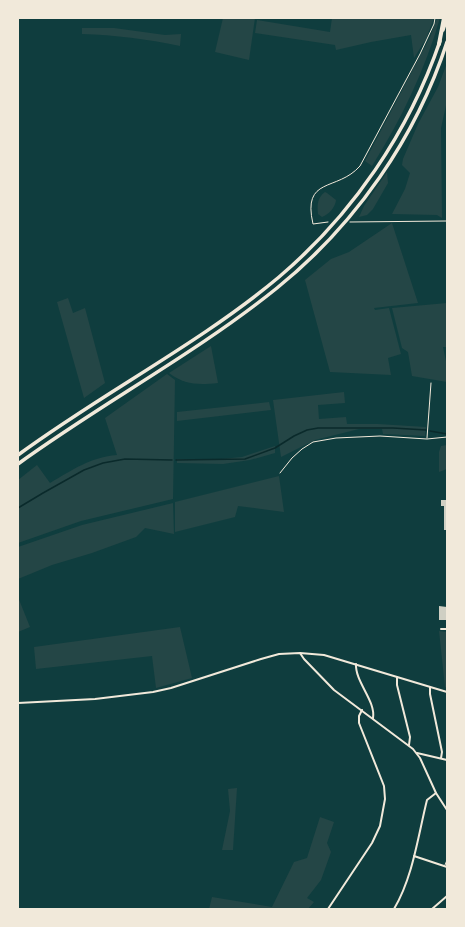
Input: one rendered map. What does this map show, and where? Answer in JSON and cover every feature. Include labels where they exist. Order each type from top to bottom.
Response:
[{"type":"highway","points":[[439,44],[444,18]]},
{"type":"highway","points":[[18,455],[241,306],[279,277],[324,234],[376,169],[400,131],[422,87],[439,44],[447,18]]},
{"type":"highway","points":[[18,464],[208,338],[248,310],[295,273],[336,232],[375,183],[401,143],[429,89],[447,42]]},
{"type":"street","points":[[442,629],[447,630]]},
{"type":"street","points":[[300,653],[334,690],[409,745],[417,753],[436,793],[447,810]]},
{"type":"street","points":[[18,703],[95,700],[153,692],[171,688],[279,654],[300,653],[318,654],[356,664],[447,692]]},
{"type":"street","points":[[356,664],[358,674],[373,711],[373,718]]},
{"type":"street","points":[[397,677],[397,685],[410,737],[409,745]]},
{"type":"street","points":[[430,687],[430,694],[442,752],[441,758]]},
{"type":"street","points":[[328,909],[372,843],[380,826],[385,799],[383,781],[359,723],[359,716],[362,710]]},
{"type":"street","points":[[417,753],[447,760]]},
{"type":"street","points":[[394,909],[406,884],[427,800],[436,793]]},
{"type":"street","points":[[414,856],[446,866]]},
{"type":"street","points":[[432,909],[447,896]]},
{"type":"lane","points":[[446,866],[447,860]]},
{"type":"path","points":[[334,222],[314,224],[311,208],[313,195],[322,187],[349,176],[360,166],[420,54],[434,24],[435,18]]},
{"type":"path","points":[[348,222],[376,220],[447,221]]},
{"type":"path","points":[[427,439],[431,383]]},
{"type":"path","points":[[280,473],[292,458],[313,442],[336,438],[380,436],[427,439],[447,437]]},
{"type":"shaded area","points":[[223,18],[255,18],[249,60],[215,52]]},
{"type":"shaded area","points":[[332,18],[434,18],[426,39],[414,58],[411,35],[336,50],[335,45],[255,33],[257,20],[330,32]]},
{"type":"shaded area","points":[[437,18],[440,18],[420,76],[393,131],[372,166],[365,161],[430,37]]},
{"type":"shaded area","points":[[82,28],[114,28],[165,35],[181,34],[180,46],[155,41],[107,35],[82,34]]},
{"type":"shaded area","points":[[447,63],[447,101],[441,128],[442,218],[437,215],[392,214],[405,189],[410,173],[402,165],[403,159],[418,124],[438,87]]},
{"type":"shaded area","points":[[387,172],[388,183],[373,209],[367,215],[359,217],[364,206]]},
{"type":"shaded area","points":[[325,192],[336,200],[331,210],[322,217],[318,214],[318,205],[320,197]]},
{"type":"shaded area","points":[[392,223],[418,303],[374,308],[375,310],[389,308],[401,354],[388,358],[391,375],[330,372],[305,280],[331,259],[349,252]]},
{"type":"shaded area","points":[[68,298],[73,313],[85,308],[105,383],[84,398],[57,302]]},
{"type":"shaded area","points":[[447,303],[447,347],[443,347],[447,366],[447,382],[412,376],[408,352],[402,348],[392,308]]},
{"type":"shaded area","points":[[211,346],[218,383],[204,384],[186,382],[169,373]]},
{"type":"shaded area","points":[[167,374],[175,380],[173,499],[81,521],[18,543],[18,480],[37,465],[50,483],[90,461],[117,455],[105,418]]},
{"type":"shaded area","points":[[344,392],[345,403],[318,405],[319,419],[346,417],[347,424],[426,427],[425,436],[383,434],[382,429],[359,429],[315,440],[281,457],[273,400]]},
{"type":"shaded area","points":[[269,402],[271,410],[177,421],[177,412]]},
{"type":"shaded area","points":[[447,445],[447,469],[439,472],[439,452],[441,446]]},
{"type":"shaded area","points":[[275,446],[275,453],[250,460],[223,464],[177,463],[177,459],[221,459],[242,457]]},
{"type":"shaded area","points":[[279,476],[284,512],[238,506],[235,517],[175,532],[175,502]]},
{"type":"shaded area","points":[[173,503],[174,534],[145,528],[136,537],[92,553],[52,565],[18,579],[18,547],[82,525]]},
{"type":"shaded area","points":[[18,597],[30,627],[18,632]]},
{"type":"shaded area","points":[[180,627],[192,678],[156,688],[152,656],[36,669],[34,647]]},
{"type":"shaded area","points":[[439,631],[447,632],[447,688],[445,687]]},
{"type":"shaded area","points":[[237,788],[233,850],[222,850],[230,811],[228,789]]},
{"type":"shaded area","points":[[320,817],[334,822],[327,843],[331,852],[321,880],[307,898],[314,902],[308,909],[209,909],[212,897],[272,907],[294,862],[307,858]]},
{"type":"building","points":[[441,500],[447,500],[447,530],[444,530],[444,506],[441,506]]},
{"type":"building","points":[[439,606],[447,607],[447,620],[439,620]]},
{"type":"waterway","points":[[176,460],[245,459],[275,448],[307,430],[318,428],[393,428],[426,430]]},
{"type":"waterway","points":[[430,431],[447,434]]},
{"type":"waterway","points":[[18,508],[84,470],[103,463],[125,459],[172,460]]}]
